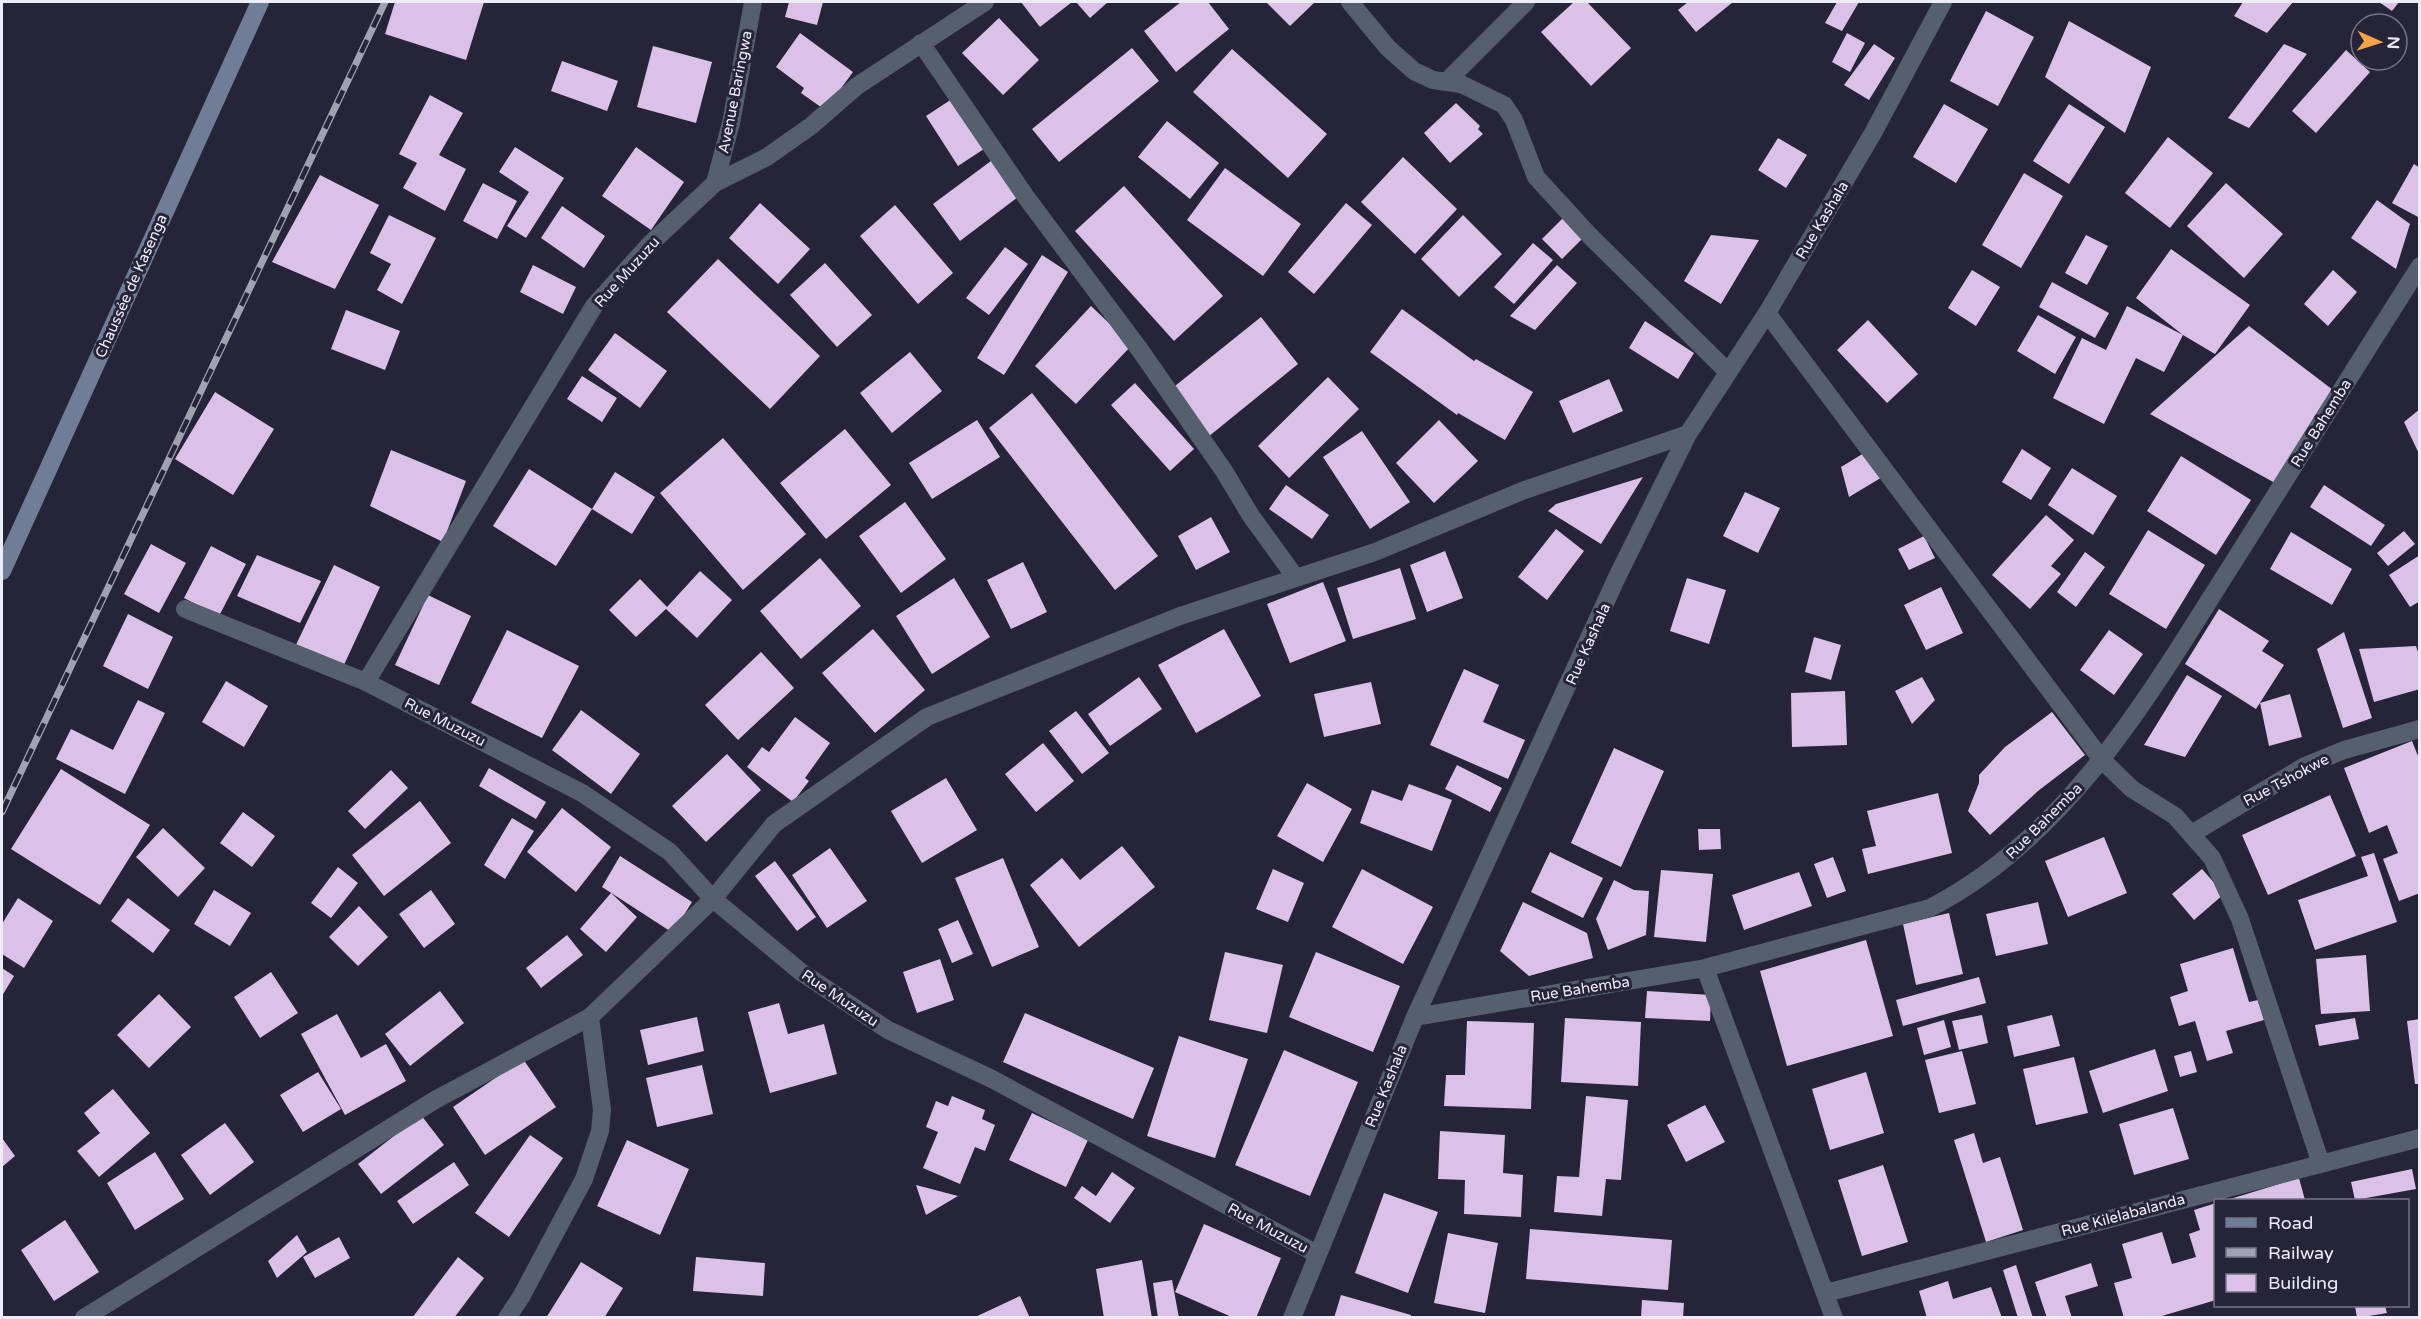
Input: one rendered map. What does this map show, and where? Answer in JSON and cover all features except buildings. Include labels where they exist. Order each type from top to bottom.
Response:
[{"type":"main road","name":"Chaussée de Kasenga","points":[[2,571],[260,2]]},
{"type":"street","name":"Avenue Baringwa","points":[[715,183],[731,123],[753,2]]},
{"type":"street","name":"Rue Muzuzu","points":[[985,2],[857,86],[811,126],[767,157],[715,183],[650,244],[594,306],[366,682],[572,788],[619,816],[670,852],[713,899],[801,972],[888,1030],[992,1079],[1317,1254]]},
{"type":"street","points":[[1350,2],[1388,48],[1413,71],[1433,80],[1448,80],[1484,93],[1504,105],[1514,120],[1536,177],[1590,236],[1728,372]]},
{"type":"street","points":[[1448,80],[1526,2]]},
{"type":"street","name":"Rue Kashala","points":[[1292,1317],[1415,1017],[1618,575],[1688,435],[1767,313],[1874,133],[1943,2]]},
{"type":"street","points":[[921,43],[1026,197],[1140,350],[1296,578]]},
{"type":"street","name":"Rue Bahemba","points":[[1415,1017],[1705,968],[1930,908],[1962,891],[2012,854],[2102,760],[2154,687],[2420,266]]},
{"type":"street","points":[[1767,313],[2102,760],[2132,789],[2175,816],[2193,833],[2212,858],[2240,919],[2321,1164]]},
{"type":"street","points":[[84,1317],[435,1100],[590,1017],[713,899],[774,824],[927,717],[1180,616],[1375,552],[1522,491],[1688,435]]},
{"type":"street","points":[[185,609],[366,682]]},
{"type":"street","name":"Rue Tshokwe","points":[[2193,833],[2306,766],[2344,750],[2420,729]]},
{"type":"street","points":[[1705,968],[1834,1317]]},
{"type":"street","points":[[507,1317],[521,1297],[594,1155],[602,1110],[590,1017]]},
{"type":"street","name":"Rue Kilelabalanda","points":[[1826,1293],[2420,1138]]},
{"type":"railway","points":[[2,812],[385,2]]}]
